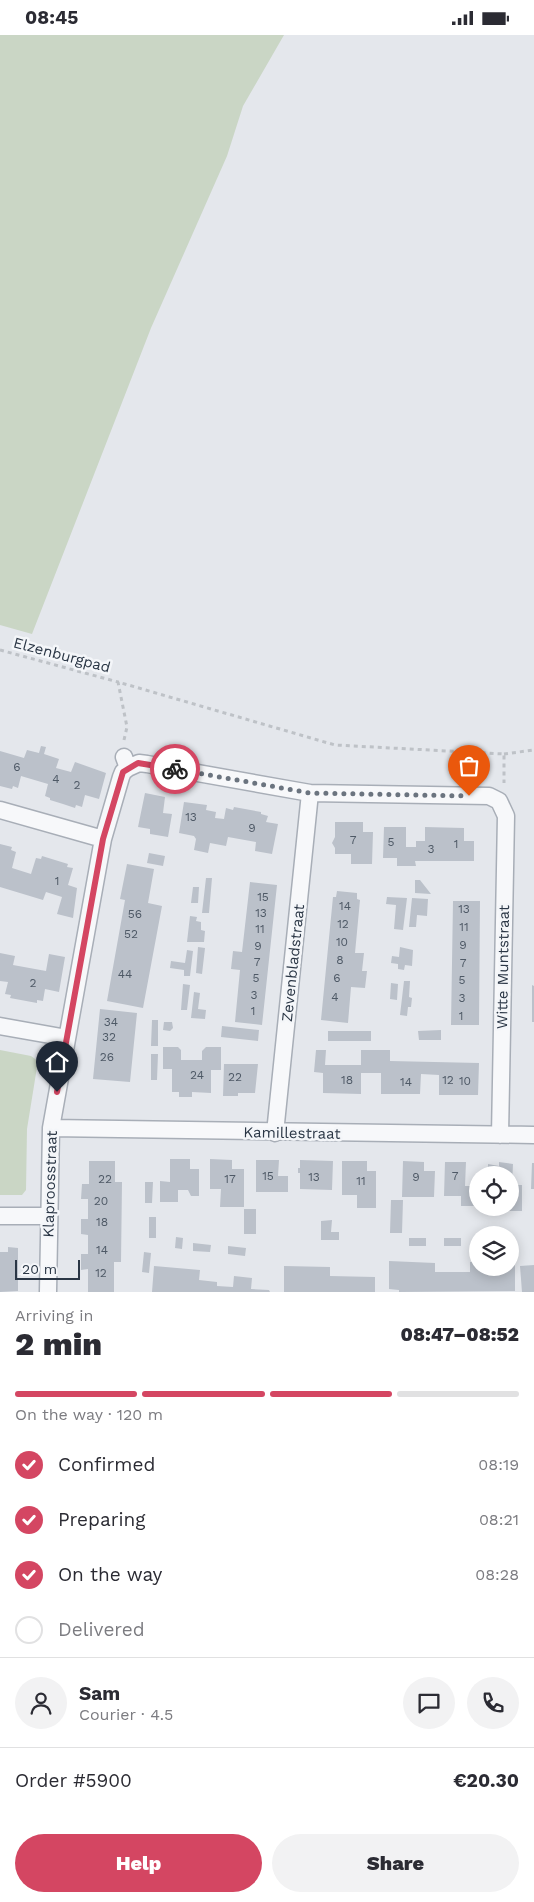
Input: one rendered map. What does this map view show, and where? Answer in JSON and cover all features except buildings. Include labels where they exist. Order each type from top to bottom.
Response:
[{"type":"street","points":[[126,763],[147,764],[310,793],[489,796],[499,801]]},
{"type":"street","name":"Klaproosstraat","points":[[48,1292],[51,1128],[103,839],[126,763]]},
{"type":"street","name":"Zevenbladstraat","points":[[275,1133],[310,793]]},
{"type":"street","name":"Witte Muntstraat","points":[[499,801],[506,816],[500,1135]]},
{"type":"street","points":[[0,810],[103,839]]},
{"type":"street","points":[[0,1026],[67,1038]]},
{"type":"street","name":"Kamillestraat","points":[[51,1128],[275,1133],[534,1135]]},
{"type":"street","points":[[0,1216],[49,1216]]},
{"type":"path","name":"Elzenburgpad","points":[[0,650],[335,745],[504,754],[534,750]]},
{"type":"path","points":[[118,682],[127,727],[122,749],[126,763]]},
{"type":"path","points":[[499,801],[504,788],[504,754]]},
{"type":"green space","points":[[0,35],[284,35],[243,106],[227,156],[151,328],[32,634],[0,625]]},
{"type":"green space","points":[[0,1050],[31,1056],[38,1061],[27,1129],[26,1190],[22,1195],[0,1195]]},
{"type":"way so far","points":[[175,769],[310,793],[469,796]]},
{"type":"route","points":[[57,1092],[103,839],[123,772],[138,763],[175,769]]}]
